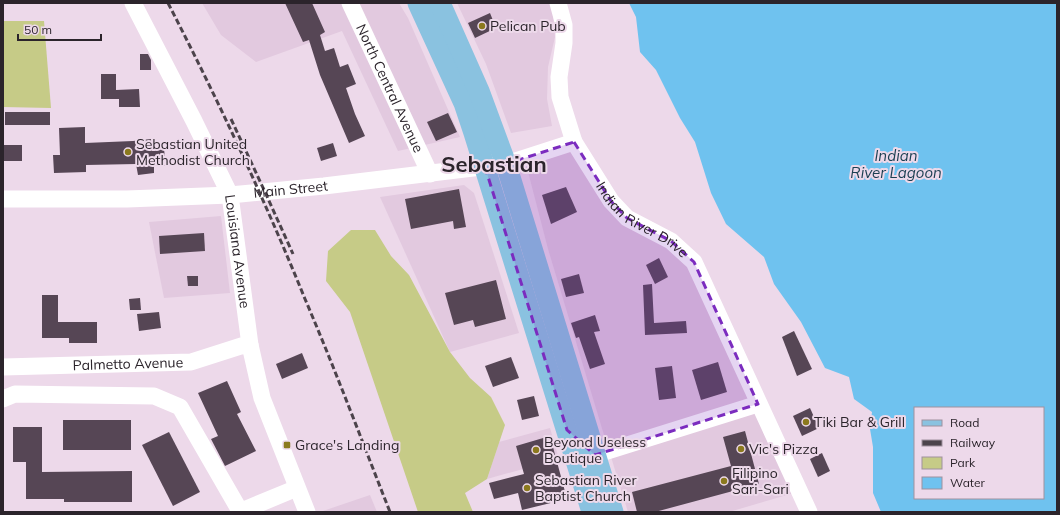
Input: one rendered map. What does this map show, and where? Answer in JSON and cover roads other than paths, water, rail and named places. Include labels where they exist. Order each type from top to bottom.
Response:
[{"type":"main road","points":[[418,3],[464,103],[567,430],[596,509]]},
{"type":"main road","points":[[440,3],[479,90],[506,164],[613,512]]},
{"type":"main road","points":[[567,430],[584,449],[595,455]]},
{"type":"street","name":"Louisiana Avenue","points":[[133,3],[194,121],[230,195],[250,345],[262,398],[306,512]]},
{"type":"street","name":"North Central Avenue","points":[[350,3],[430,174]]},
{"type":"street","name":"Indian River Drive","points":[[558,3],[564,25],[564,43],[559,77],[560,97],[574,142],[611,201],[627,218],[671,241],[694,262],[809,512]]},
{"type":"street","name":"Main Street","points":[[3,199],[127,199],[230,195],[324,186],[506,164],[574,142]]},
{"type":"street","name":"Palmetto Avenue","points":[[3,367],[191,362],[241,346],[250,345]]},
{"type":"street","points":[[3,399],[15,394],[154,396],[180,407],[240,512],[297,488]]},
{"type":"street","points":[[595,455],[758,404]]},
{"type":"water","name":"Indian River Lagoon","points":[[629,3],[1057,3],[1057,512],[881,512],[873,493],[873,447],[870,429],[872,412],[854,399],[849,377],[825,368],[801,322],[774,284],[764,257],[726,224],[711,193],[695,142],[680,118],[656,70],[640,52],[636,17]]},
{"type":"railway","points":[[168,3],[223,113],[257,187],[327,352],[390,512]]},
{"type":"railway","points":[[231,119],[293,254]]},
{"type":"place","name":"Pelican Pub","points":[[482,26]]},
{"type":"place","name":"Sebastian United Methodist Church","points":[[128,152]]},
{"type":"place","name":"Tiki Bar & Grill","points":[[806,422]]},
{"type":"place","name":"Grace's Landing","points":[[287,445]]},
{"type":"place","name":"Vic's Pizza","points":[[741,449]]},
{"type":"place","name":"Beyond Useless Boutique","points":[[536,450]]},
{"type":"place","name":"Filipino Sari-Sari","points":[[724,481]]},
{"type":"place","name":"Sebastian River Baptist Church","points":[[527,488]]},
{"type":"district","name":"Sebastian","points":[[494,164]]}]
